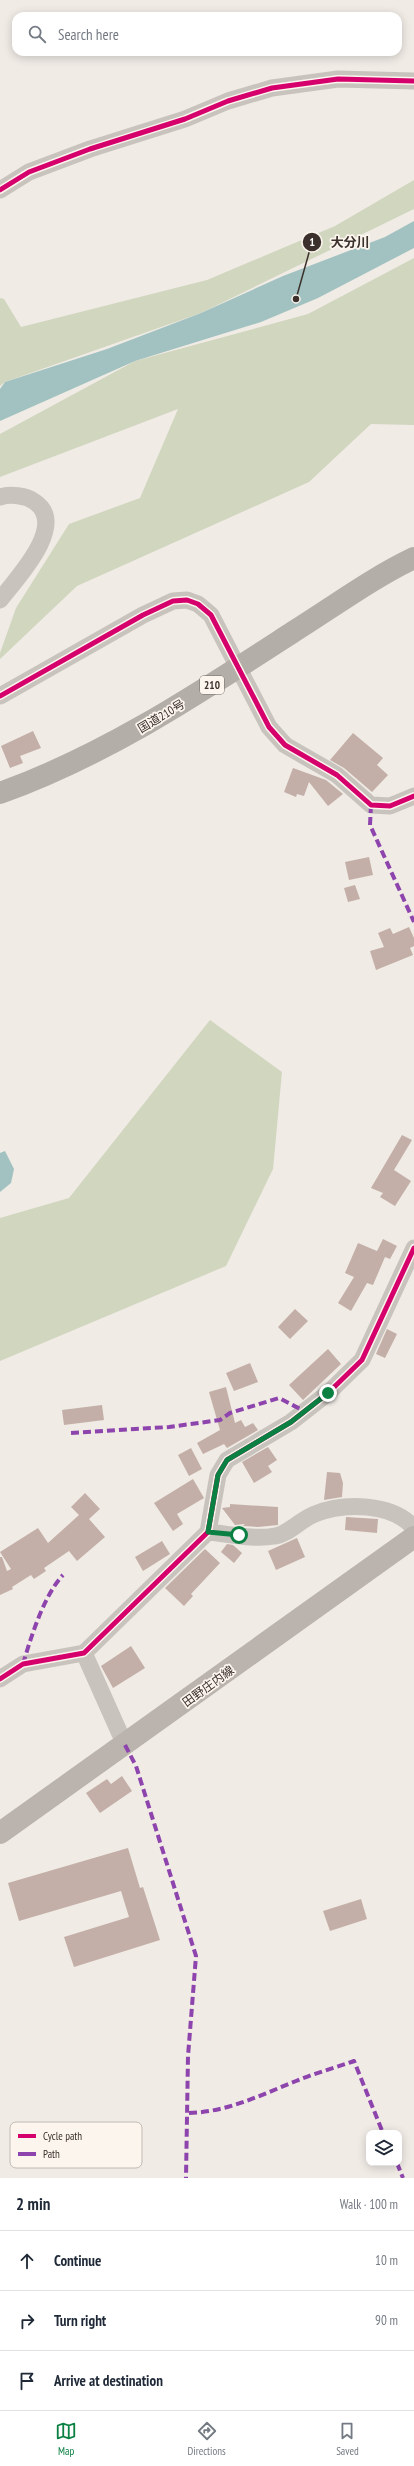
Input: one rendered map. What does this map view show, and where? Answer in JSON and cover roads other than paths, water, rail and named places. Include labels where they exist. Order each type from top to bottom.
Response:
[{"type":"highway","name":"国道210号","points":[[0,793],[62,768],[119,741],[239,667],[362,588],[414,558]]},
{"type":"main road","name":"田野庄内線","points":[[0,1832],[125,1745],[414,1537]]},
{"type":"street","points":[[0,190],[36,169],[90,149],[185,119],[228,100],[272,88],[338,79],[414,81]]},
{"type":"street","points":[[0,497],[14,495],[32,499],[42,508],[47,516],[48,524],[46,532],[34,555],[0,600]]},
{"type":"street","points":[[0,696],[143,615],[181,600],[198,604],[206,608],[239,667],[269,726],[285,745],[337,775],[371,805],[390,806],[414,796]]},
{"type":"street","points":[[0,1679],[23,1664],[84,1653],[208,1532],[218,1475],[227,1460],[291,1422],[328,1393],[362,1360],[414,1248]]},
{"type":"street","points":[[208,1532],[258,1538],[277,1536],[314,1514],[338,1507],[376,1509],[400,1515],[414,1528]]},
{"type":"street","points":[[84,1653],[125,1745]]},
{"type":"water","points":[[414,221],[414,248],[318,298],[261,322],[135,361],[0,421],[0,389],[5,382],[107,349],[201,313],[283,276],[385,237]]},
{"type":"water","points":[[5,1151],[14,1169],[11,1183],[0,1192],[0,1153]]},
{"type":"place","name":"大分川","points":[[296,299]]}]
